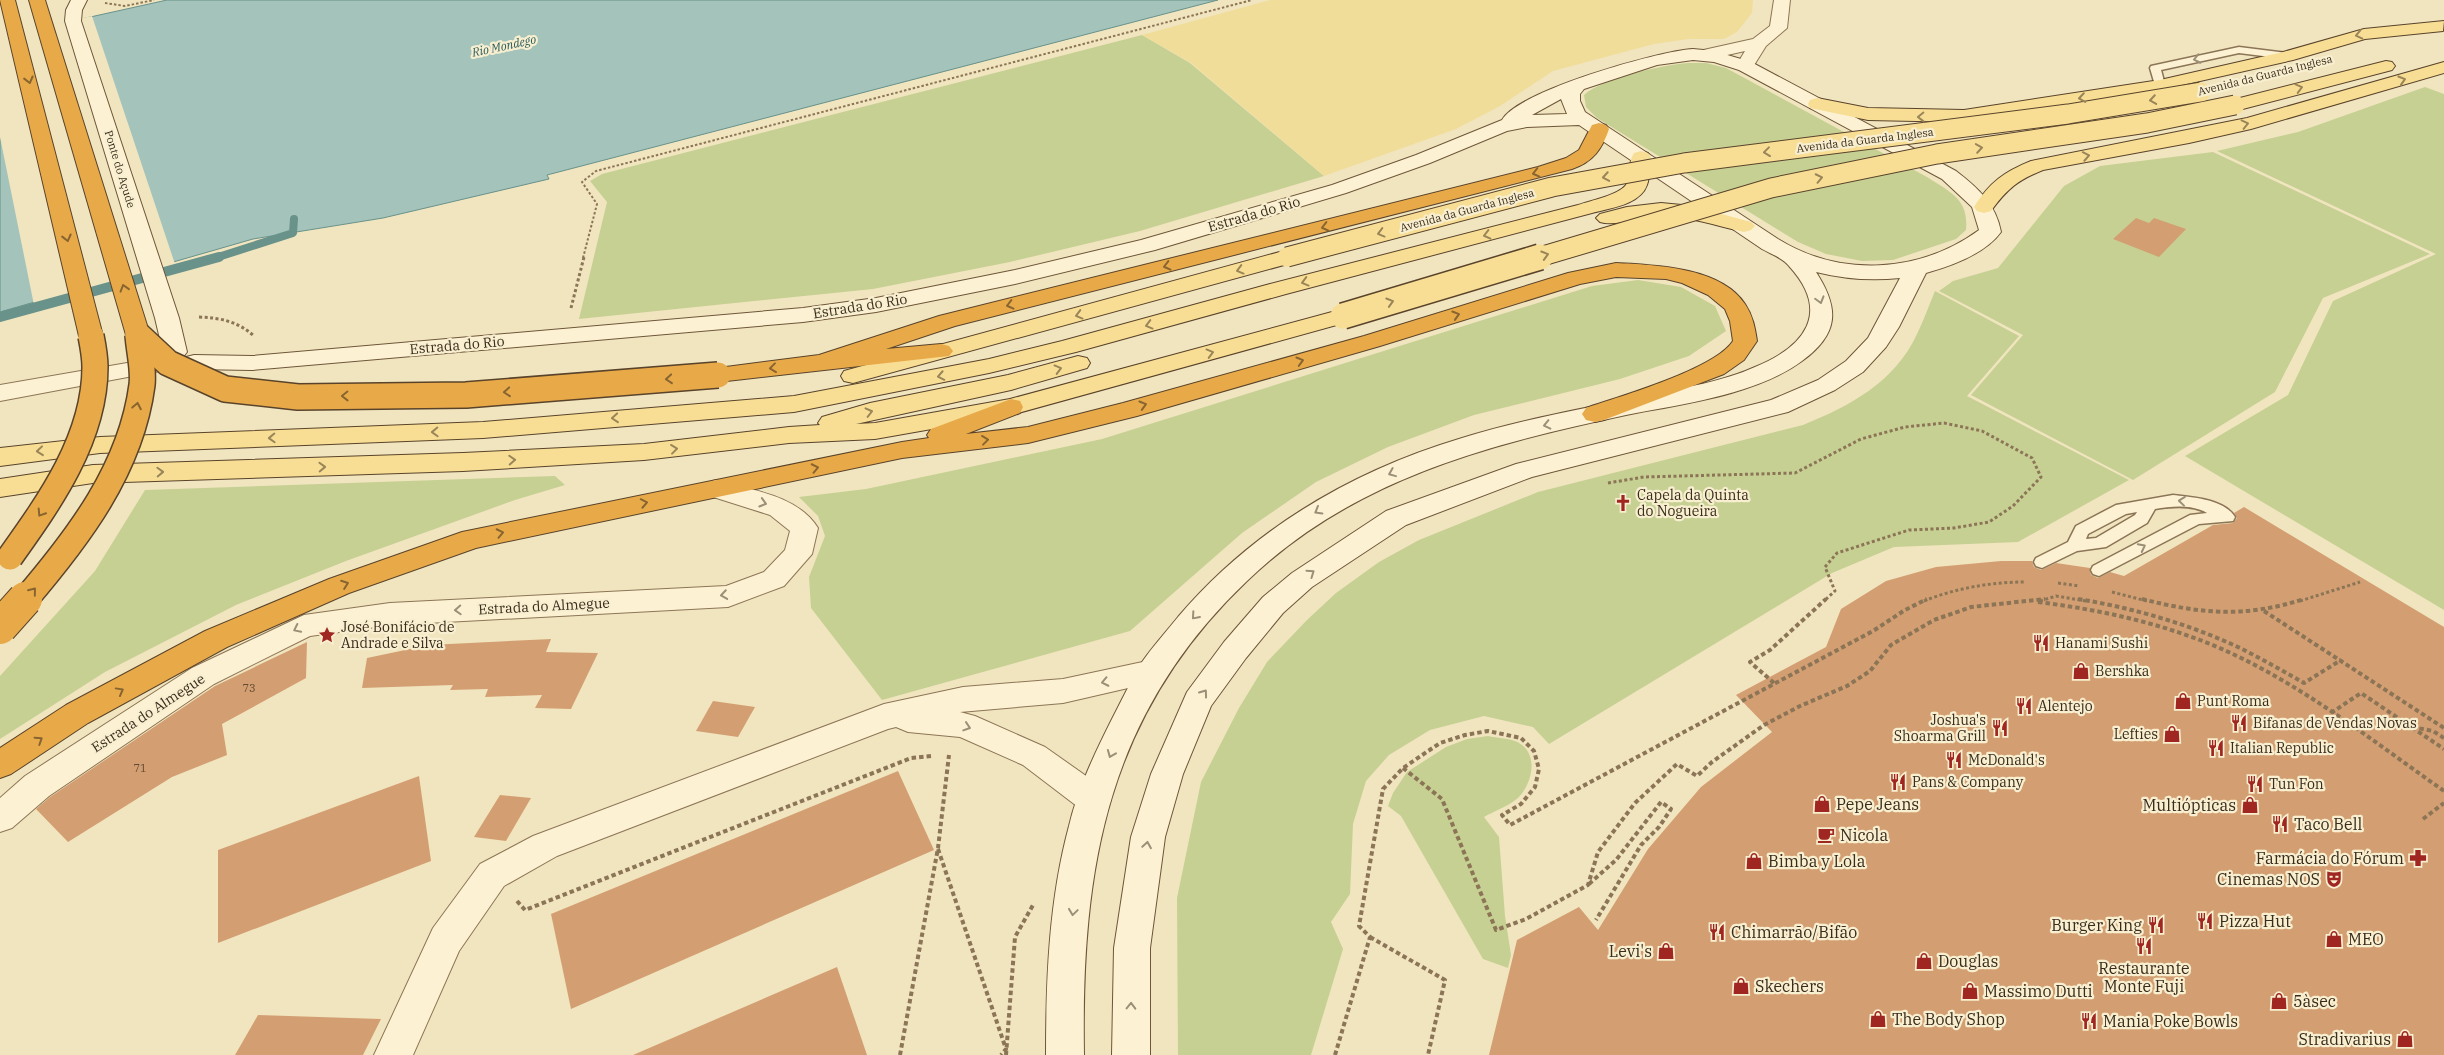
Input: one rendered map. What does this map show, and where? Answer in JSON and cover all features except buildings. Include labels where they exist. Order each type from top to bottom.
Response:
[{"type":"highway","points":[[0,568],[42,511],[67,468],[81,436],[92,397],[95,352],[7,0]]},
{"type":"highway","points":[[0,627],[63,554],[98,503],[120,462],[133,427],[142,382],[138,334],[44,27],[40,3]]},
{"type":"highway","points":[[822,362],[947,321],[1545,171],[1582,160],[1594,146],[1591,124]]},
{"type":"highway","points":[[0,765],[77,714],[216,639],[339,586],[472,539],[902,450],[1028,435],[1119,412],[1372,341],[1576,278],[1616,270],[1666,272],[1690,278],[1716,290],[1735,306],[1742,321],[1745,341],[1736,355],[1715,369],[1595,414]]},
{"type":"highway","points":[[138,334],[168,363],[225,389],[298,397],[466,395],[718,375],[822,362],[941,351]]},
{"type":"highway","points":[[902,450],[1011,408]]},
{"type":"main road","points":[[1817,104],[1868,114],[1964,116],[2160,85],[2288,56],[2364,34],[2443,26]]},
{"type":"main road","name":"Avenida da Guarda Inglesa","points":[[716,409],[853,376],[1287,257],[1552,187],[1674,165],[2068,114],[2201,92],[2358,52],[2443,26]]},
{"type":"main road","name":"Avenida da Guarda Inglesa","points":[[789,435],[875,431],[1011,408],[1343,316],[1771,188],[1937,154],[2147,123],[2235,105],[2444,49]]},
{"type":"main road","points":[[1984,206],[1993,193],[2014,175],[2038,165],[2242,125],[2444,67]]},
{"type":"main road","points":[[0,457],[100,445],[483,430],[716,409],[794,404],[989,366],[1585,209],[1629,195],[1636,185],[1641,157]]},
{"type":"main road","points":[[0,488],[93,474],[463,462],[644,452],[789,435],[870,411],[1011,382],[1634,210],[1678,209],[1744,226]]},
{"type":"street","points":[[1744,66],[1760,43],[1778,28],[1782,0]]},
{"type":"street","name":"Ponte do Açude","points":[[78,6],[167,318],[175,360]]},
{"type":"street","points":[[1706,55],[1760,43]]},
{"type":"street","points":[[1574,85],[1569,94],[1569,103],[1578,116],[1744,226],[1796,258],[1852,271],[1884,273],[1917,269],[1974,246],[1990,232],[1989,219],[1984,206],[1949,175],[1744,66],[1706,55]]},
{"type":"street","name":"Estrada do Rio","points":[[0,393],[175,360],[252,363],[803,315],[876,305],[1016,277],[1147,245],[1339,189],[1423,159],[1502,126],[1538,103],[1574,85],[1660,58],[1706,55]]},
{"type":"street","name":"Estrada do Rio","points":[[1502,126],[1536,120],[1591,124]]},
{"type":"street","points":[[1065,1055],[1066,963],[1083,840],[1094,800],[1112,751],[1152,672],[1194,616],[1244,565],[1302,521],[1360,487],[1470,444],[1718,387],[1766,371],[1792,357],[1815,336],[1823,318],[1822,302],[1814,282],[1796,258]]},
{"type":"street","points":[[1131,1055],[1132,948],[1148,837],[1167,774],[1198,701],[1235,650],[1273,605],[1302,580],[1396,518],[1459,493],[1525,470],[1779,406],[1818,391],[1845,375],[1874,349],[1888,326],[1906,285],[1917,269]]},
{"type":"street","name":"Estrada do Almegue","points":[[0,818],[37,786],[203,676],[304,626],[390,614],[728,596],[774,579],[798,554],[804,528],[780,508],[716,489]]},
{"type":"street","points":[[393,1055],[446,940],[492,875],[545,846],[884,717],[963,699],[1063,690],[1152,672]]},
{"type":"street","points":[[884,717],[964,725],[1034,756],[1094,800]]},
{"type":"lane","points":[[2042,562],[2074,546],[2100,543],[2141,519],[2150,504],[2173,500],[2204,504],[2227,517],[2196,519],[2099,570]]},
{"type":"path","points":[[100,2],[125,6],[154,0]]},
{"type":"path","points":[[570,314],[597,204],[582,182],[596,171],[1252,0]]},
{"type":"path","points":[[198,317],[223,318],[243,325],[256,338]]},
{"type":"path","points":[[1608,483],[1644,476],[1795,473],[1861,439],[1904,427],[1944,423],[1982,431],[2032,458],[2041,477],[2013,506],[1989,522],[1954,528],[1909,530],[1837,553],[1825,567],[1835,591],[1770,650],[1750,662],[1774,683]]},
{"type":"path","points":[[1428,1055],[1445,980],[1370,937],[1359,926],[1383,789],[1403,768],[1440,742],[1466,735],[1488,731],[1521,738],[1534,751],[1539,769],[1535,786],[1526,798],[1521,804],[1502,815],[1510,825],[1873,631],[1916,604],[1957,591],[2014,581],[2032,582]]},
{"type":"path","points":[[2110,591],[2177,607],[2212,612],[2239,613],[2264,610],[2360,582]]},
{"type":"path","points":[[2050,583],[2084,587]]},
{"type":"path","points":[[1588,885],[1598,852],[1635,803],[1677,764],[1697,776],[1712,762],[1764,725],[1800,706],[1847,686],[1870,671],[1891,645],[1934,620],[1971,607],[2036,602],[2056,596],[2114,605],[2168,620],[2239,648],[2304,684],[2341,660]]},
{"type":"path","points":[[2036,602],[2117,614],[2166,627],[2234,655],[2331,713],[2444,791]]},
{"type":"path","points":[[2264,610],[2444,728]]},
{"type":"path","points":[[2331,713],[2361,694],[2444,749]]},
{"type":"path","points":[[2411,727],[2433,731],[2444,738]]},
{"type":"path","points":[[900,1055],[938,848],[949,753]]},
{"type":"path","points":[[492,875],[525,910],[910,758],[959,753]]},
{"type":"path","points":[[1403,768],[1442,799],[1496,930],[1526,919],[1588,885],[1616,860],[1661,802],[1671,809],[1659,827],[1641,845],[1596,920]]},
{"type":"path","points":[[2423,819],[2444,803]]},
{"type":"path","points":[[938,848],[1006,1049]]},
{"type":"path","points":[[1006,1055],[1015,937],[1034,902]]},
{"type":"path","points":[[1335,1055],[1370,937]]},
{"type":"path","points":[[1001,1055],[1006,1049]]},
{"type":"green space","points":[[1142,35],[1190,63],[1324,176],[1140,231],[1010,262],[873,289],[579,319],[607,202],[590,181],[602,174]]},
{"type":"green space","points":[[1706,63],[1726,68],[1927,177],[1950,192],[1961,204],[1966,219],[1966,230],[1956,239],[1893,260],[1862,261],[1826,254],[1798,242],[1597,118],[1586,107],[1584,95],[1605,83],[1633,73],[1663,66]]},
{"type":"green space","points":[[2425,87],[2444,94],[2444,610],[2185,456],[2288,395],[2333,301],[2436,254],[2217,151],[2298,132]]},
{"type":"green space","points":[[2213,152],[2430,254],[2323,298],[2275,392],[2133,480],[1971,395],[2023,335],[1939,291],[1953,281],[1998,268],[2064,186],[2100,166]]},
{"type":"green space","points":[[1638,280],[1681,287],[1715,306],[1726,331],[1689,356],[1620,379],[1474,415],[1388,447],[1316,482],[1242,533],[1130,631],[882,700],[811,608],[809,577],[825,536],[818,516],[799,497],[866,489],[1102,439],[1592,286]]},
{"type":"green space","points":[[1935,291],[2019,336],[1967,396],[2129,480],[2018,542],[1894,547],[1832,573],[1549,744],[1533,727],[1484,716],[1430,730],[1389,755],[1366,781],[1353,824],[1350,894],[1331,922],[1343,949],[1311,1055],[1178,1055],[1177,898],[1201,782],[1239,708],[1267,662],[1307,620],[1336,593],[1379,562],[1419,540],[1538,492],[1803,425],[1838,410],[1884,379],[1897,366],[1917,334]]},
{"type":"green space","points":[[555,476],[565,485],[515,500],[346,561],[236,605],[105,672],[0,739],[0,676],[95,571],[145,490]]},
{"type":"green space","points":[[1488,736],[1509,739],[1523,746],[1531,759],[1532,768],[1527,784],[1518,798],[1484,817],[1499,837],[1505,916],[1511,955],[1508,968],[1483,959],[1401,816],[1388,806],[1393,793],[1407,772],[1446,747],[1467,739]]},
{"type":"sand","points":[[1270,0],[1753,0],[1752,13],[1737,32],[1724,39],[1689,39],[1654,44],[1553,71],[1500,106],[1456,129],[1324,176],[1191,63],[1142,35]]},
{"type":"water","name":"Rio Mondego","points":[[167,0],[1218,0],[547,175],[549,179],[383,218],[253,239],[0,312],[0,37]],"holes":[[[156,228],[151,234],[41,262]]]},
{"type":"pier","points":[[92,16],[175,264],[34,305],[0,137],[0,35]]},
{"type":"waterway","points":[[215,258],[293,233],[294,219]]},
{"type":"waterway","points":[[0,317],[219,257]]},
{"type":"place","name":"Capela da Quinta do Nogueira","points":[[1623,503]]},
{"type":"place","name":"José Bonifácio de Andrade e Silva","points":[[327,635]]},
{"type":"place","name":"Hanami Sushi","points":[[2041,643]]},
{"type":"place","name":"Bershka","points":[[2081,671]]},
{"type":"place","name":"Punt Roma","points":[[2183,701]]},
{"type":"place","name":"Alentejo","points":[[2024,706]]},
{"type":"place","name":"Bifanas de Vendas Novas","points":[[2239,723]]},
{"type":"place","name":"Joshua's Shoarma Grill","points":[[2000,728]]},
{"type":"place","name":"Lefties","points":[[2172,734]]},
{"type":"place","name":"Italian Republic","points":[[2216,748]]},
{"type":"place","name":"McDonald's","points":[[1954,760]]},
{"type":"place","name":"Pans & Company","points":[[1898,782]]},
{"type":"place","name":"Tun Fon","points":[[2255,784]]},
{"type":"place","name":"Pepe Jeans","points":[[1822,804]]},
{"type":"place","name":"Multiópticas","points":[[2250,805]]},
{"type":"place","name":"Taco Bell","points":[[2280,824]]},
{"type":"place","name":"Nicola","points":[[1826,835]]},
{"type":"place","name":"Farmácia do Fórum","points":[[2418,858]]},
{"type":"place","name":"Bimba y Lola","points":[[1754,861]]},
{"type":"place","name":"Cinemas NOS","points":[[2334,879]]},
{"type":"place","name":"Pizza Hut","points":[[2205,921]]},
{"type":"place","name":"Burger King","points":[[2156,925]]},
{"type":"place","name":"Chimarrão/Bifão","points":[[1717,932]]},
{"type":"place","name":"MEO","points":[[2334,939]]},
{"type":"place","name":"Restaurante Monte Fuji","points":[[2144,946]]},
{"type":"place","name":"Levi's","points":[[1666,951]]},
{"type":"place","name":"Douglas","points":[[1924,961]]},
{"type":"place","name":"Skechers","points":[[1741,986]]},
{"type":"place","name":"Massimo Dutti","points":[[1970,991]]},
{"type":"place","name":"5àsec","points":[[2279,1001]]},
{"type":"place","name":"The Body Shop","points":[[1878,1019]]},
{"type":"place","name":"Mania Poke Bowls","points":[[2089,1021]]},
{"type":"place","name":"Stradivarius","points":[[2405,1039]]}]
